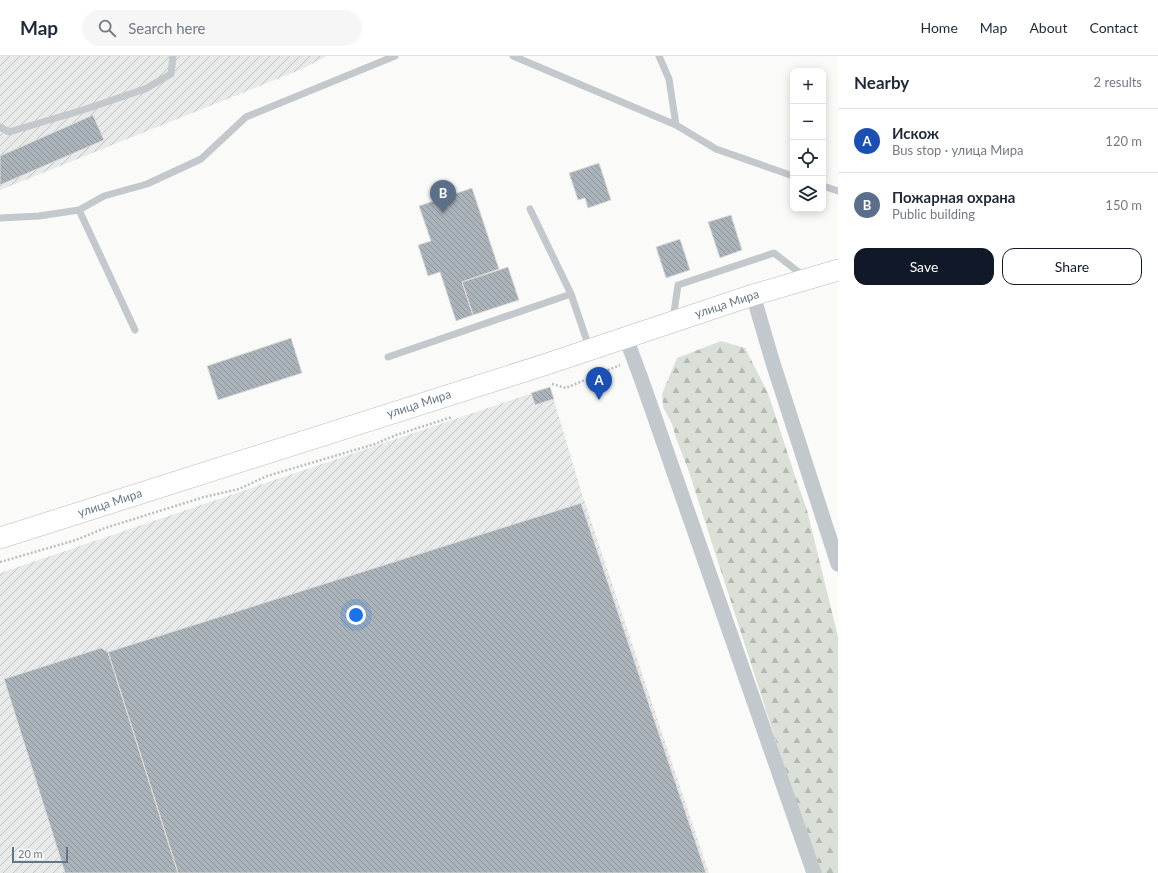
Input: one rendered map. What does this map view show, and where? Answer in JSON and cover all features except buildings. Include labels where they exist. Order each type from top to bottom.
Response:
[{"type":"main road","name":"улица Мира","points":[[0,538],[626,338],[753,295],[838,270]]},
{"type":"street","points":[[753,295],[772,360],[838,564]]},
{"type":"street","points":[[626,338],[814,873]]},
{"type":"lane","points":[[0,127],[9,132],[83,110],[145,89],[171,74],[173,56]]},
{"type":"lane","points":[[0,218],[39,216],[79,210],[104,196],[147,184],[201,159],[246,117],[395,56]]},
{"type":"lane","points":[[513,56],[676,125],[716,149],[790,175]]},
{"type":"lane","points":[[659,56],[669,79],[676,125]]},
{"type":"lane","points":[[826,187],[838,191]]},
{"type":"lane","points":[[530,209],[571,294],[589,349]]},
{"type":"lane","points":[[79,210],[135,330]]},
{"type":"lane","points":[[673,322],[678,285],[774,253],[808,279]]},
{"type":"lane","points":[[388,357],[571,294]]},
{"type":"path","points":[[548,384],[566,388],[634,360]]},
{"type":"path","points":[[0,562],[76,540],[105,528],[178,505],[239,489],[267,476],[375,444],[396,435],[427,426],[459,414]]},
{"type":"shaded area","points":[[0,56],[327,56],[302,69],[0,190]]},
{"type":"shaded area","points":[[550,387],[581,491],[709,873],[0,873],[0,573]]},
{"type":"green space","points":[[721,341],[745,348],[768,393],[807,510],[838,637],[838,873],[820,873],[688,469],[672,424],[663,407],[662,394],[677,358]]},
{"type":"place","name":"Пожарная охрана","points":[[443,213]]},
{"type":"place","name":"Искож","points":[[599,400]]}]
